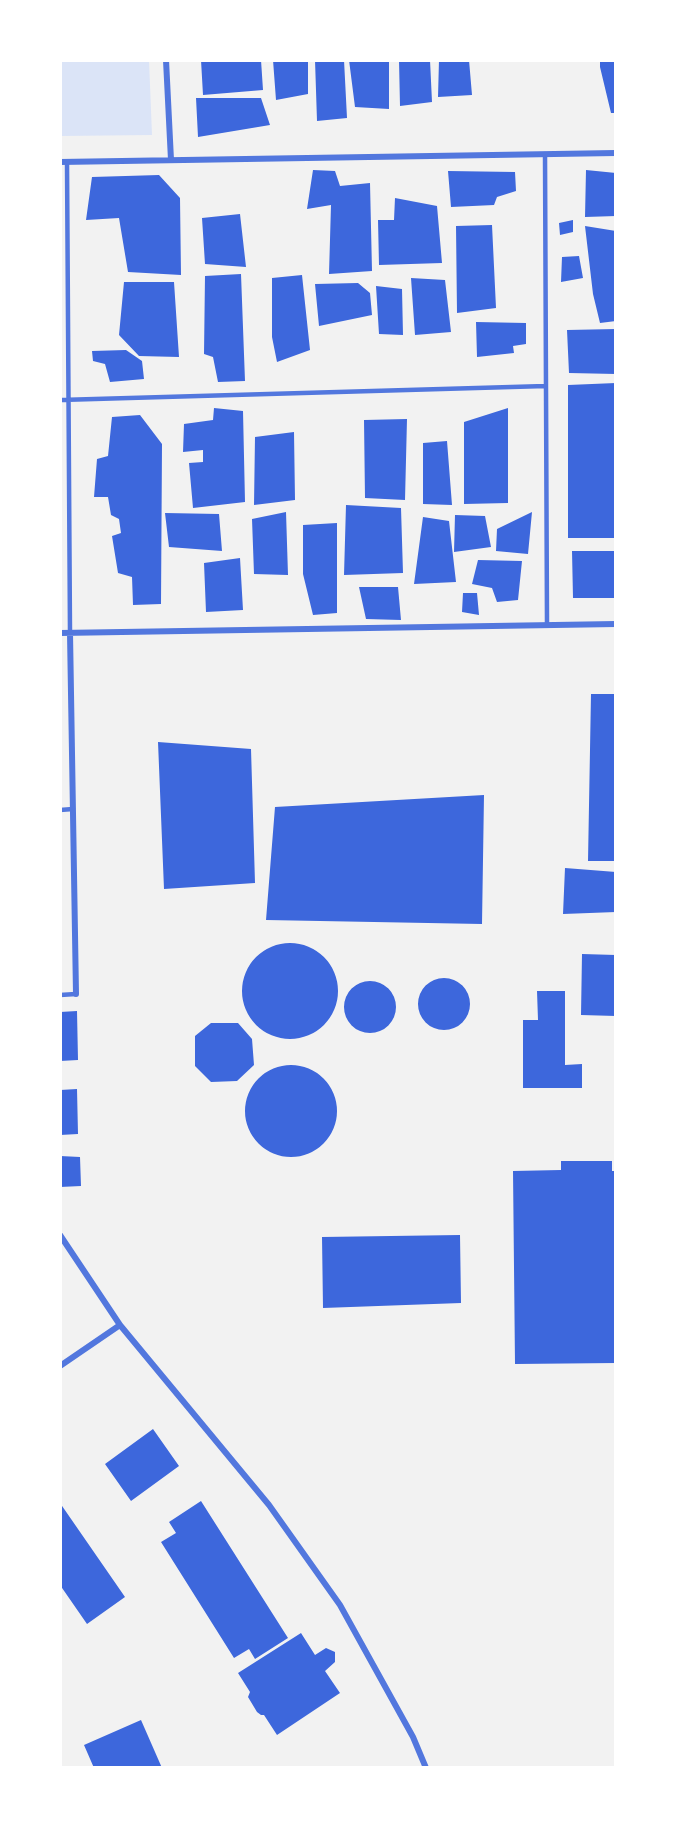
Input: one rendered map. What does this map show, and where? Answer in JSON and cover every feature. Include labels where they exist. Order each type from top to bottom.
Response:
[{"type":"street","points":[[166,60],[171,160]]},
{"type":"street","points":[[64,162],[616,153]]},
{"type":"street","points":[[60,633],[616,624]]},
{"type":"street","points":[[70,633],[76,994]]},
{"type":"street","points":[[60,1235],[120,1324],[269,1505],[340,1605],[413,1737],[426,1768]]},
{"type":"street","points":[[60,1366],[120,1324]]},
{"type":"lane","points":[[545,154],[547,625]]},
{"type":"lane","points":[[64,162],[69,400],[70,633]]},
{"type":"lane","points":[[60,400],[546,386]]},
{"type":"lane","points":[[60,810],[73,809]]},
{"type":"lane","points":[[60,995],[76,994]]},
{"type":"shaded area","points":[[60,60],[149,60],[152,135],[60,136]]},
{"type":"building","points":[[201,60],[261,60],[263,90],[203,95]]},
{"type":"building","points":[[273,60],[308,60],[308,94],[276,100]]},
{"type":"building","points":[[315,60],[344,60],[347,118],[317,121]]},
{"type":"building","points":[[349,60],[389,60],[389,109],[355,107]]},
{"type":"building","points":[[399,60],[430,60],[432,102],[400,106]]},
{"type":"building","points":[[439,60],[469,60],[472,95],[438,97]]},
{"type":"building","points":[[600,60],[616,60],[616,113],[611,113]]},
{"type":"building","points":[[196,98],[261,98],[270,125],[198,137]]},
{"type":"building","points":[[313,170],[335,171],[340,186],[370,183],[372,271],[329,274],[331,205],[307,209]]},
{"type":"building","points":[[586,170],[616,173],[616,216],[585,217]]},
{"type":"building","points":[[448,171],[515,172],[516,191],[497,197],[494,205],[451,207]]},
{"type":"building","points":[[159,175],[180,198],[181,275],[128,272],[119,218],[86,220],[92,177]]},
{"type":"building","points":[[395,198],[437,206],[442,263],[379,265],[378,220],[394,220]]},
{"type":"building","points":[[240,214],[246,267],[205,264],[202,218]]},
{"type":"building","points":[[573,220],[573,232],[560,235],[559,223]]},
{"type":"building","points":[[492,225],[496,308],[457,313],[456,226]]},
{"type":"building","points":[[585,226],[616,231],[616,321],[600,323],[593,294]]},
{"type":"building","points":[[579,256],[583,278],[561,282],[562,257]]},
{"type":"building","points":[[241,274],[245,381],[218,382],[213,357],[204,354],[205,276]]},
{"type":"building","points":[[302,275],[310,350],[277,362],[272,337],[272,278]]},
{"type":"building","points":[[411,278],[445,280],[451,332],[415,335]]},
{"type":"building","points":[[124,282],[174,282],[179,357],[139,356],[119,335]]},
{"type":"building","points":[[358,283],[370,293],[372,315],[319,326],[315,284]]},
{"type":"building","points":[[376,286],[402,289],[403,335],[379,334]]},
{"type":"building","points":[[476,322],[526,323],[526,344],[513,346],[514,353],[477,357]]},
{"type":"building","points":[[616,329],[616,374],[569,373],[567,330]]},
{"type":"building","points":[[126,350],[142,361],[144,379],[110,382],[105,364],[93,361],[92,351]]},
{"type":"building","points":[[616,383],[616,538],[568,538],[568,385]]},
{"type":"building","points":[[214,408],[243,411],[245,502],[193,508],[189,463],[203,462],[203,450],[183,452],[184,424],[213,420]]},
{"type":"building","points":[[508,408],[508,503],[464,504],[464,422]]},
{"type":"building","points":[[140,415],[162,444],[161,604],[133,605],[132,577],[118,573],[112,536],[121,533],[119,519],[111,515],[108,497],[94,497],[97,459],[108,456],[112,417]]},
{"type":"building","points":[[407,419],[405,500],[365,498],[364,420]]},
{"type":"building","points":[[294,432],[295,500],[254,505],[255,437]]},
{"type":"building","points":[[447,441],[452,505],[423,504],[423,443]]},
{"type":"building","points":[[346,505],[401,508],[403,573],[344,575]]},
{"type":"building","points":[[286,512],[288,575],[254,574],[252,519]]},
{"type":"building","points":[[532,512],[528,554],[496,551],[497,529]]},
{"type":"building","points":[[165,513],[219,514],[222,551],[169,547]]},
{"type":"building","points":[[455,515],[485,516],[491,547],[454,552]]},
{"type":"building","points":[[423,517],[449,521],[456,582],[414,584]]},
{"type":"building","points":[[337,523],[337,613],[313,615],[303,574],[303,525]]},
{"type":"building","points":[[572,551],[616,551],[616,598],[573,598]]},
{"type":"building","points":[[240,558],[243,610],[206,612],[204,563]]},
{"type":"building","points":[[478,560],[522,561],[518,600],[497,602],[492,588],[472,584]]},
{"type":"building","points":[[359,587],[398,587],[401,620],[366,619]]},
{"type":"building","points":[[463,593],[477,593],[479,615],[462,612]]},
{"type":"building","points":[[591,694],[616,694],[616,861],[588,861]]},
{"type":"building","points":[[158,742],[251,749],[255,883],[164,889]]},
{"type":"building","points":[[484,795],[482,924],[266,920],[275,807]]},
{"type":"building","points":[[565,868],[616,872],[616,912],[563,914]]},
{"type":"building","points":[[290,943],[308,947],[324,957],[334,973],[338,991],[334,1009],[324,1025],[308,1035],[290,1039],[272,1035],[256,1025],[246,1009],[242,991],[246,973],[256,957],[272,947]]},
{"type":"building","points":[[582,954],[616,955],[616,1016],[581,1015]]},
{"type":"building","points":[[444,978],[454,980],[462,986],[468,994],[470,1004],[468,1014],[462,1022],[454,1028],[444,1030],[434,1028],[426,1022],[420,1014],[418,1004],[420,994],[426,986],[434,980]]},
{"type":"building","points":[[365,981],[375,981],[385,985],[392,992],[396,1007],[392,1022],[385,1029],[375,1033],[365,1033],[355,1029],[348,1022],[344,1012],[344,1002],[348,992],[355,985]]},
{"type":"building","points":[[537,991],[565,991],[565,1065],[582,1064],[582,1088],[523,1088],[523,1020],[538,1020]]},
{"type":"building","points":[[77,1011],[78,1060],[60,1061],[60,1012]]},
{"type":"building","points":[[211,1023],[238,1023],[252,1039],[254,1065],[237,1081],[211,1082],[195,1066],[195,1036]]},
{"type":"building","points":[[291,1065],[309,1069],[323,1079],[333,1093],[337,1111],[333,1129],[323,1143],[309,1153],[291,1157],[273,1153],[259,1143],[249,1129],[245,1111],[249,1093],[259,1079],[273,1069]]},
{"type":"building","points":[[77,1089],[78,1134],[60,1135],[60,1090]]},
{"type":"building","points":[[60,1156],[80,1157],[81,1186],[60,1187]]},
{"type":"building","points":[[561,1161],[612,1161],[612,1171],[616,1171],[616,1363],[515,1364],[513,1171],[561,1170]]},
{"type":"building","points":[[460,1235],[461,1303],[323,1308],[322,1237]]},
{"type":"building","points":[[153,1429],[179,1466],[131,1501],[105,1464]]},
{"type":"building","points":[[201,1501],[288,1638],[255,1659],[249,1649],[234,1658],[161,1542],[176,1533],[169,1522]]},
{"type":"building","points":[[60,1503],[125,1597],[87,1624],[60,1585]]},
{"type":"building","points":[[301,1633],[315,1655],[326,1648],[335,1652],[335,1662],[325,1671],[340,1693],[277,1735],[264,1715],[257,1712],[248,1697],[250,1692],[238,1673]]},
{"type":"building","points":[[141,1720],[162,1768],[94,1768],[84,1745]]}]
